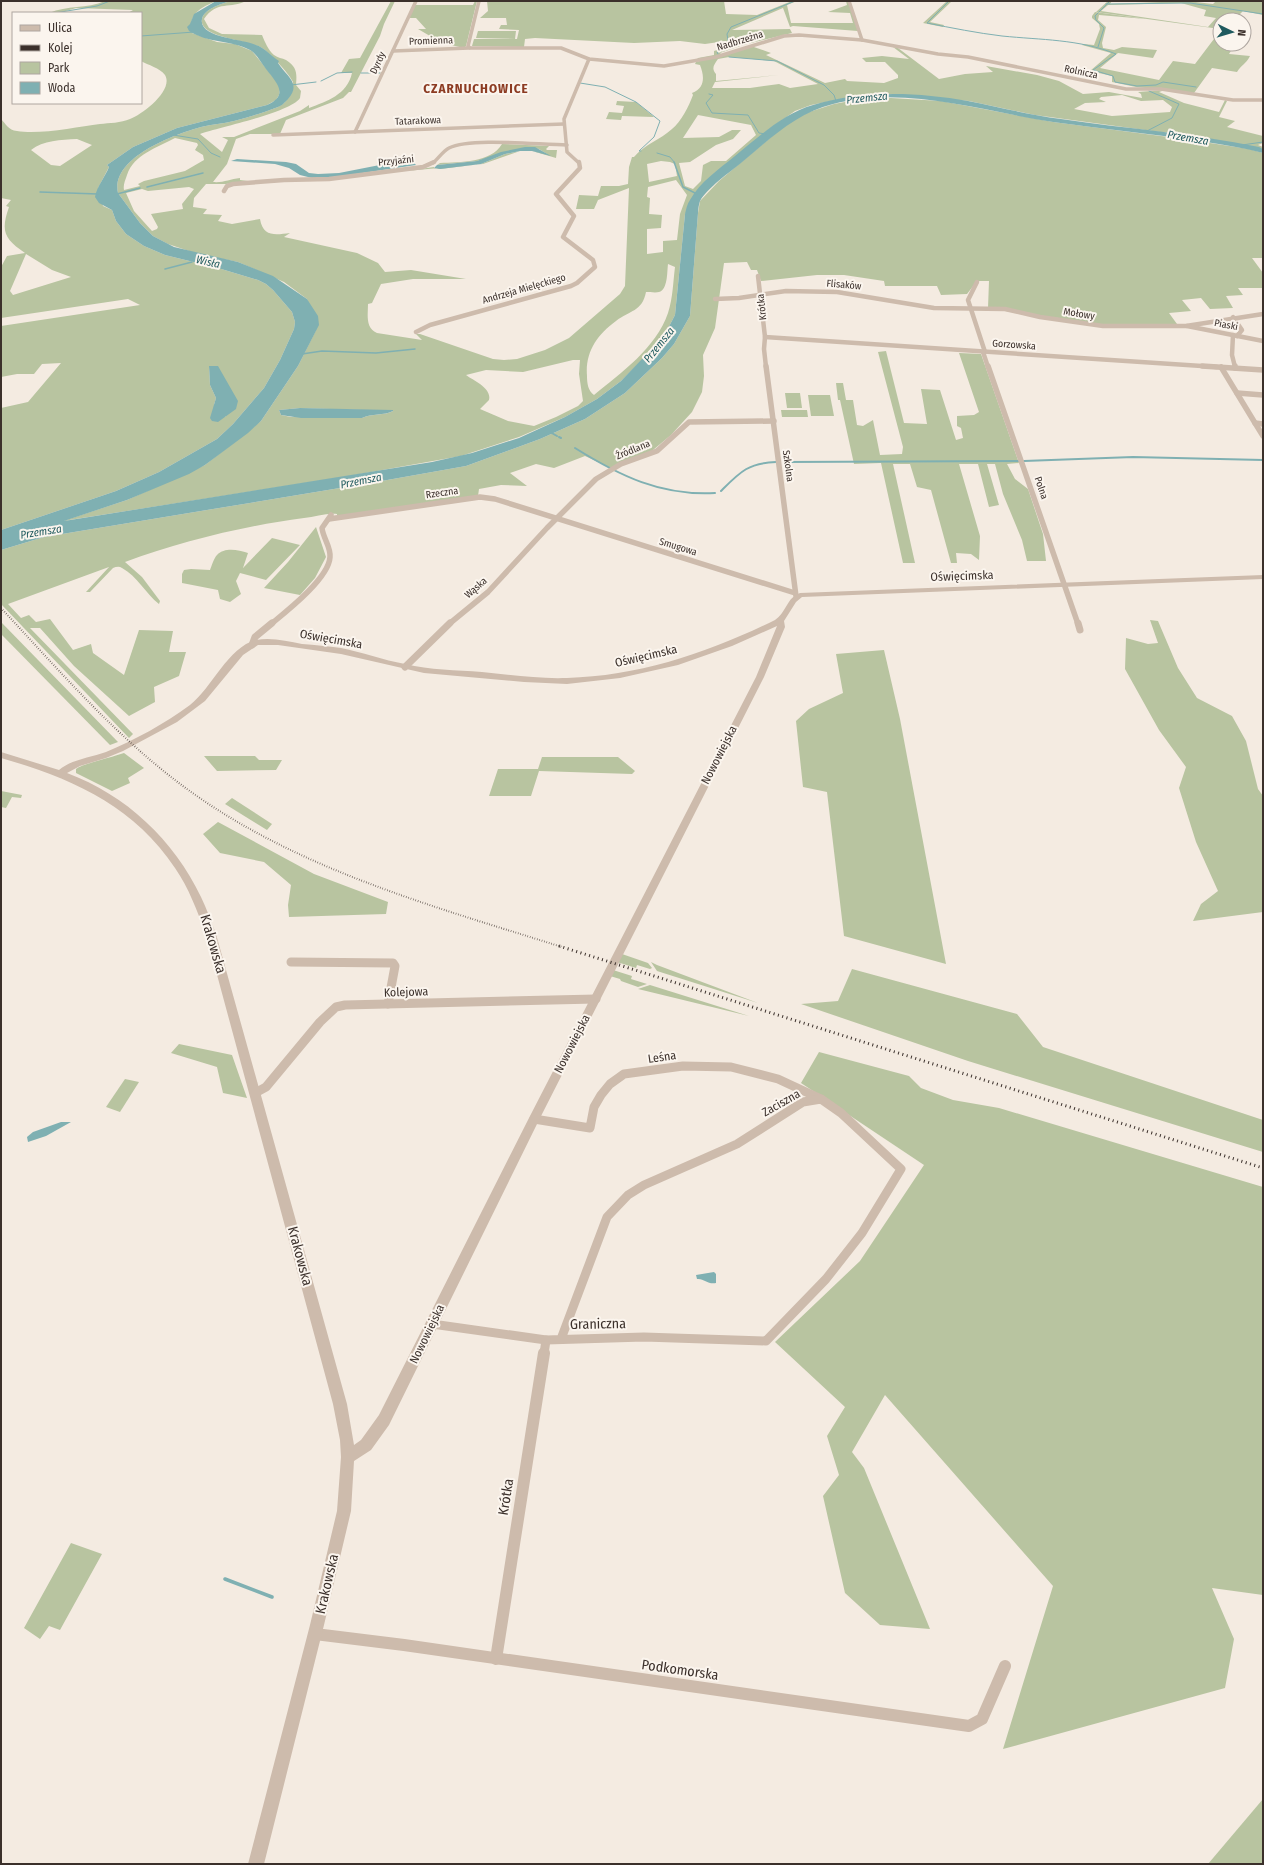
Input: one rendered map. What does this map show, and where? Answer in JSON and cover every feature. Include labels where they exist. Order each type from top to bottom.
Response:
[{"type":"street","name":"Dyrdy","points":[[355,132],[416,1]]},
{"type":"street","points":[[479,1],[468,46],[469,48],[561,48],[589,59]]},
{"type":"street","points":[[849,1],[862,40]]},
{"type":"street","name":"Nadbrzeżna","points":[[589,59],[664,66],[716,57],[791,35],[862,40],[896,46]]},
{"type":"street","name":"Rolnicza","points":[[896,46],[938,54],[968,57],[1126,89],[1161,89],[1233,100],[1263,100]]},
{"type":"street","name":"Promienna","points":[[393,51],[469,48]]},
{"type":"street","name":"Andrzeja Mielęckiego","points":[[416,332],[430,325],[571,286],[578,283],[595,267],[593,260],[563,237],[574,216],[556,194],[580,168],[579,162],[567,152],[564,124],[573,95],[589,59]]},
{"type":"street","name":"Tatarakowa","points":[[273,135],[564,124]]},
{"type":"street","name":"Przyjaźni","points":[[224,191],[227,186],[233,184],[284,180],[329,179],[423,167],[436,162],[450,148],[458,146],[489,143],[567,145]]},
{"type":"street","name":"Krótka","points":[[758,276],[765,337]]},
{"type":"street","name":"Polna","points":[[977,282],[968,298],[984,352],[1080,630]]},
{"type":"street","name":"Flisaków","points":[[715,299],[786,291],[837,292],[869,296],[922,307],[971,308]]},
{"type":"street","name":"Mołowy","points":[[971,308],[1005,309],[1092,326],[1186,326]]},
{"type":"street","points":[[1186,326],[1263,314]]},
{"type":"street","points":[[1233,318],[1242,330],[1235,336],[1232,355],[1234,368]]},
{"type":"street","name":"Piaski","points":[[1186,326],[1263,341]]},
{"type":"street","name":"Gorzowska","points":[[765,337],[1263,370]]},
{"type":"street","name":"Szkolna","points":[[765,337],[764,349],[796,595]]},
{"type":"street","points":[[1222,367],[1236,393],[1263,436]]},
{"type":"street","points":[[1236,393],[1263,395]]},
{"type":"street","name":"Źródlana","points":[[556,519],[596,479],[610,470],[657,451],[689,422],[774,421]]},
{"type":"street","points":[[1256,423],[1263,424]]},
{"type":"street","name":"Rzeczna","points":[[252,645],[255,637],[302,597],[325,569],[330,560],[330,551],[322,530],[323,524],[330,517],[480,497],[495,499],[556,519]]},
{"type":"street","name":"Smugowa","points":[[556,519],[796,595]]},
{"type":"street","name":"Wąska","points":[[405,667],[454,619],[488,592],[556,519]]},
{"type":"street","name":"Oświęcimska","points":[[252,645],[266,642],[327,649],[405,667],[435,671],[568,681],[621,675],[683,660],[742,639],[780,621],[788,614],[796,595],[1263,576]]},
{"type":"street","name":"Nowowiejska","points":[[348,1457],[366,1445],[384,1420],[534,1119],[760,677],[781,627],[780,621]]},
{"type":"street","points":[[60,773],[67,767],[102,757],[123,748],[178,718],[197,705],[212,689],[237,656],[252,645]]},
{"type":"street","name":"Krakowska","points":[[1,755],[37,764],[60,773],[112,799],[138,818],[161,841],[183,870],[205,914],[340,1404],[346,1434],[348,1457],[344,1511],[315,1634],[256,1864]]},
{"type":"street","points":[[291,962],[393,963],[395,966],[388,1004]]},
{"type":"street","name":"Kolejowa","points":[[255,1093],[266,1087],[320,1022],[336,1007],[345,1005],[596,999]]},
{"type":"street","name":"Leśna","points":[[534,1119],[590,1128],[594,1107],[601,1095],[610,1084],[624,1074],[683,1066],[731,1067],[778,1079],[821,1099]]},
{"type":"street","name":"Zaciszna","points":[[562,1339],[607,1217],[628,1195],[644,1185],[737,1144],[803,1102],[821,1099]]},
{"type":"street","name":"Graniczna","points":[[432,1324],[546,1340],[644,1337],[766,1341],[826,1279],[862,1232],[901,1169],[841,1113],[821,1099]]},
{"type":"street","name":"Krótka","points":[[496,1659],[546,1340]]},
{"type":"street","name":"Podkomorska","points":[[315,1634],[969,1726],[982,1720],[1005,1666]]},
{"type":"green space","points":[[105,1],[216,1],[196,12],[191,26],[192,33],[217,42],[235,44],[252,51],[278,83],[280,89],[279,95],[276,100],[267,105],[177,128],[133,147],[107,165],[109,167],[98,188],[103,206],[112,210],[116,221],[126,234],[144,246],[165,255],[218,268],[258,280],[266,284],[292,312],[295,322],[294,329],[280,360],[264,388],[233,424],[217,439],[159,472],[116,491],[1,530],[1,408],[28,402],[61,363],[42,364],[34,374],[17,374],[1,377],[1,326],[140,305],[128,299],[1,318],[1,267],[7,256],[25,253],[9,239],[5,229],[6,216],[9,207],[6,206],[11,200],[1,198],[1,119],[11,129],[26,132],[69,129],[119,122],[136,116],[149,107],[156,101],[165,88],[167,81],[165,75],[142,62],[142,12],[130,12],[133,10],[76,8],[62,12],[52,12]],"holes":[[[77,139],[92,145],[60,166],[51,165],[31,150],[41,144],[59,140]],[[26,254],[52,270],[71,277],[13,295],[10,291]],[[209,366],[226,417],[214,405],[216,398],[210,385]]]},
{"type":"green space","points":[[230,1],[246,1],[214,9],[204,19],[209,28],[222,34],[262,35],[267,46],[274,55],[286,60],[292,65],[296,71],[296,85],[301,91],[300,98],[294,104],[283,109],[200,134],[222,152],[228,140],[222,137],[234,137],[300,111],[309,105],[309,108],[323,103],[341,92],[346,87],[352,73],[341,73],[349,59],[360,58],[391,1],[395,1],[380,36],[351,92],[343,98],[286,120],[280,134],[250,134],[236,139],[227,164],[213,182],[240,178],[240,180],[248,181],[226,184],[206,184],[194,198],[193,207],[207,209],[203,214],[222,215],[218,221],[232,224],[260,219],[264,229],[270,234],[290,233],[284,237],[357,253],[378,263],[385,272],[411,270],[466,279],[413,279],[381,284],[372,303],[368,304],[369,324],[373,331],[377,333],[422,340],[416,334],[420,334],[493,359],[517,359],[545,350],[569,338],[620,294],[625,286],[629,188],[598,200],[594,209],[576,209],[579,195],[598,196],[601,186],[619,186],[628,184],[629,167],[632,157],[675,126],[687,109],[693,95],[692,93],[697,91],[702,85],[703,77],[700,65],[695,64],[696,62],[751,46],[771,53],[766,55],[825,83],[845,79],[847,81],[884,83],[898,78],[898,75],[885,62],[866,62],[862,58],[882,56],[909,59],[893,47],[898,48],[939,79],[965,74],[993,72],[986,66],[1037,75],[1059,81],[1083,94],[1109,92],[1142,98],[1141,94],[1138,92],[1165,90],[1159,92],[1184,103],[1219,112],[1225,100],[1227,101],[1219,117],[1235,121],[1227,127],[1263,136],[1263,143],[1258,145],[1263,147],[1263,149],[1179,133],[1160,132],[1035,115],[969,101],[889,94],[856,96],[811,105],[795,111],[768,130],[685,214],[675,315],[664,336],[621,381],[597,399],[565,417],[519,437],[461,456],[343,477],[63,521],[127,500],[205,465],[261,421],[298,366],[316,330],[307,299],[284,282],[238,262],[198,254],[168,244],[153,236],[140,223],[118,193],[118,180],[124,169],[134,159],[161,142],[190,130],[226,123],[267,111],[282,105],[287,100],[293,82],[270,54],[256,45],[226,38],[216,34],[208,30],[203,25],[202,19],[206,12],[213,7]],"holes":[[[729,57],[774,61],[818,84],[790,88],[779,84],[750,88],[712,88],[715,82],[779,75],[716,81],[716,74],[713,68],[718,59]],[[1122,95],[1141,101],[1163,100],[1172,107],[1170,112],[1112,116],[1074,109],[1085,103],[1106,102],[1099,99],[1101,97]],[[698,115],[751,125],[756,135],[726,161],[711,161],[703,165],[701,181],[693,189],[685,186],[679,163],[690,162],[716,145],[733,139],[741,130],[732,130],[719,137],[683,138]],[[175,138],[197,143],[198,145],[195,150],[203,155],[204,160],[185,171],[144,181],[138,184],[140,186],[124,190],[124,183],[130,168],[147,152]],[[661,161],[670,162],[675,164],[677,176],[649,182],[647,164]],[[676,180],[687,195],[680,214],[677,240],[663,241],[663,252],[647,254],[647,229],[661,228],[662,215],[649,214],[650,198],[647,197],[648,187]],[[189,187],[194,189],[182,204],[183,209],[151,214],[158,227],[152,231],[134,211],[126,193],[142,189],[148,191]],[[668,264],[675,267],[673,290],[668,313],[662,326],[637,359],[594,395],[588,387],[587,367],[590,352],[598,338],[609,326],[621,317],[635,310],[642,303],[646,292],[662,291],[666,284]],[[573,360],[580,360],[579,374],[583,401],[578,406],[534,426],[508,421],[480,409],[489,400],[488,392],[482,385],[466,375],[486,370],[523,372]],[[300,408],[393,411],[386,414],[362,418],[291,417],[281,415],[279,410]]]},
{"type":"green space","points":[[475,1],[477,1],[466,46],[464,48],[442,43],[418,29],[426,29],[416,18],[409,18],[415,5],[473,5]]},
{"type":"green space","points":[[487,1],[724,1],[726,14],[757,15],[792,1],[797,1],[787,5],[791,23],[853,23],[850,13],[828,12],[847,5],[846,1],[848,1],[858,31],[790,27],[783,8],[732,30],[790,29],[792,33],[743,45],[720,53],[722,55],[696,61],[698,58],[714,55],[714,51],[726,47],[726,41],[705,44],[680,41],[634,43],[535,38],[525,39],[524,47],[472,46],[474,39],[517,39],[519,30],[499,29],[501,25],[507,25],[506,18],[480,18],[488,11]]},
{"type":"green space","points":[[935,1],[952,1],[930,22],[944,25],[943,27],[923,23],[946,2]]},
{"type":"green space","points":[[1108,1],[1112,1],[1110,4],[1187,1],[1213,4],[1216,1],[1263,1],[1263,15],[1243,11],[1212,12],[1212,17],[1204,16],[1206,10],[1181,3],[1108,5],[1101,11],[1208,27],[1212,22],[1212,28],[1096,12]]},
{"type":"green space","points":[[1095,12],[1146,19],[1099,15],[1098,20],[1106,27],[1102,43],[1103,48],[1114,50],[1122,47],[1157,50],[1153,58],[1118,53],[1100,68],[1159,80],[1173,61],[1195,64],[1212,42],[1212,52],[1230,52],[1229,54],[1250,56],[1237,72],[1212,68],[1194,93],[1136,87],[1112,82],[1112,76],[1090,71],[1111,53],[1082,45],[1094,45],[1100,29],[1099,24],[1092,18]]},
{"type":"green space","points":[[478,31],[516,31],[515,39],[476,38]]},
{"type":"green space","points":[[891,98],[941,101],[1053,122],[1184,139],[1249,149],[1263,153],[1263,258],[1252,258],[1263,273],[1263,288],[1238,288],[1243,295],[1226,296],[1233,308],[1210,309],[1201,298],[1182,300],[1191,311],[1169,313],[1177,324],[1092,325],[988,308],[989,281],[977,281],[967,294],[941,295],[937,286],[885,286],[884,281],[844,275],[817,275],[761,281],[757,270],[751,270],[747,262],[724,263],[715,328],[703,355],[704,376],[702,392],[692,412],[671,435],[647,455],[611,468],[585,456],[554,468],[536,464],[510,473],[527,486],[501,485],[479,489],[478,496],[337,516],[337,514],[333,514],[259,525],[213,535],[169,547],[125,562],[142,577],[160,601],[159,604],[137,580],[127,571],[119,567],[113,568],[90,592],[86,592],[109,567],[8,604],[21,618],[29,615],[36,622],[50,619],[73,650],[91,644],[93,653],[124,675],[139,630],[173,631],[169,652],[186,652],[179,676],[154,687],[155,702],[129,716],[74,666],[40,628],[30,628],[133,734],[129,738],[1,604],[1,550],[44,537],[466,466],[540,439],[585,419],[625,393],[662,358],[674,344],[690,316],[700,201],[719,181],[789,122],[809,112],[834,104],[861,99]]},
{"type":"green space","points":[[617,101],[636,102],[654,117],[622,116],[621,120],[606,119],[609,112],[622,113],[624,106],[616,105]]},
{"type":"green space","points":[[502,144],[549,146],[546,149],[547,150],[557,150],[556,158],[532,151],[547,154],[539,149],[529,147],[477,161],[437,165],[440,163],[466,162],[483,158],[497,150]]},
{"type":"green space","points":[[520,151],[483,164],[475,165],[505,154]]},
{"type":"green space","points":[[475,165],[440,169],[436,168]]},
{"type":"green space","points":[[434,167],[436,168],[406,171]]},
{"type":"green space","points":[[886,351],[904,423],[927,424],[921,389],[940,390],[956,440],[963,438],[961,428],[957,426],[957,416],[974,415],[979,412],[959,353],[981,354],[1019,463],[1007,464],[1015,479],[1028,489],[1043,534],[1046,561],[1027,561],[1022,540],[1003,494],[995,464],[987,464],[999,505],[989,507],[978,464],[959,464],[980,536],[979,560],[971,554],[956,553],[957,563],[951,563],[931,490],[917,487],[910,464],[893,464],[915,563],[903,563],[881,463],[854,464],[840,400],[838,400],[836,383],[843,383],[846,400],[853,400],[857,425],[863,426],[873,420],[880,455],[902,454],[903,447],[878,352]]},
{"type":"green space","points":[[785,393],[800,393],[802,408],[787,408]]},
{"type":"green space","points":[[808,395],[830,395],[834,416],[811,416]]},
{"type":"green space","points":[[781,410],[807,410],[808,417],[782,417]]},
{"type":"green space","points":[[316,527],[326,557],[315,578],[300,595],[264,588],[288,562]]},
{"type":"green space","points":[[272,538],[300,545],[266,580],[240,573],[236,581],[241,594],[230,602],[220,599],[218,590],[182,583],[182,574],[184,570],[210,570],[216,556],[220,552],[228,550],[248,553],[243,568]]},
{"type":"green space","points":[[1150,620],[1158,621],[1178,668],[1197,698],[1232,716],[1246,741],[1258,789],[1263,796],[1263,912],[1193,921],[1201,904],[1218,891],[1196,842],[1179,788],[1186,767],[1159,730],[1125,669],[1126,638],[1148,644],[1158,643]]},
{"type":"green space","points":[[1,622],[118,742],[110,745],[1,634]]},
{"type":"green space","points":[[884,650],[900,719],[946,964],[844,936],[827,792],[803,787],[796,721],[809,709],[843,693],[836,654]]},
{"type":"green space","points":[[124,753],[144,768],[128,778],[130,783],[112,791],[76,773],[76,769],[79,767]]},
{"type":"green space","points":[[204,756],[255,756],[259,760],[282,760],[276,770],[217,771]]},
{"type":"green space","points":[[542,757],[618,757],[635,771],[632,774],[539,771],[531,796],[489,796],[498,769],[538,769]]},
{"type":"green space","points":[[1,791],[22,795],[21,798],[12,797],[6,808],[1,807]]},
{"type":"green space","points":[[232,798],[272,824],[267,830],[225,804]]},
{"type":"green space","points":[[218,822],[314,874],[388,902],[386,914],[289,917],[288,905],[291,885],[264,862],[220,853],[203,834]]},
{"type":"green space","points":[[622,954],[648,963],[652,968],[650,969],[637,965],[636,968],[617,962]]},
{"type":"green space","points":[[651,962],[657,965],[758,1003],[657,971]]},
{"type":"green space","points":[[852,969],[1017,1014],[1043,1047],[1263,1120],[1263,1152],[968,1061],[801,1004],[838,1001]]},
{"type":"green space","points":[[613,970],[632,976],[631,979],[647,984],[638,987],[621,981],[620,979],[610,976]]},
{"type":"green space","points":[[650,985],[749,1016],[638,989]]},
{"type":"green space","points":[[179,1044],[232,1055],[247,1098],[223,1093],[217,1067],[171,1053]]},
{"type":"green space","points":[[819,1052],[909,1076],[921,1088],[953,1100],[999,1108],[1263,1187],[1263,1595],[1212,1588],[1234,1639],[1225,1688],[1003,1749],[1053,1586],[885,1395],[852,1452],[864,1468],[930,1629],[880,1625],[845,1593],[823,1496],[839,1475],[827,1436],[845,1407],[775,1342],[860,1261],[924,1165],[801,1083]]},
{"type":"green space","points":[[125,1079],[139,1082],[120,1112],[106,1107]]},
{"type":"green space","points":[[71,1543],[102,1554],[60,1630],[49,1626],[40,1639],[24,1628]]},
{"type":"green space","points":[[1263,1799],[1263,1864],[1208,1864]]},
{"type":"water","points":[[216,1],[230,1],[213,7],[203,15],[203,25],[207,30],[223,37],[259,46],[265,50],[279,61],[278,63],[291,80],[293,84],[292,93],[280,106],[234,121],[190,130],[176,135],[147,150],[134,159],[124,169],[118,180],[118,193],[140,223],[153,236],[174,247],[238,262],[273,276],[307,299],[318,316],[319,325],[298,366],[261,421],[248,433],[205,465],[189,474],[127,500],[64,521],[432,462],[472,453],[519,438],[565,417],[597,399],[621,381],[664,336],[675,315],[685,214],[694,193],[716,171],[771,127],[791,114],[813,105],[851,97],[890,94],[910,94],[949,98],[1049,117],[1234,142],[1259,147],[1263,149],[1263,153],[1242,148],[1168,136],[1053,122],[971,106],[916,98],[888,97],[860,99],[820,108],[795,120],[773,136],[719,180],[703,196],[698,210],[690,316],[674,344],[662,358],[625,393],[585,419],[540,439],[466,466],[44,537],[1,550],[1,530],[116,491],[159,472],[217,439],[233,424],[264,388],[280,360],[294,329],[295,322],[292,312],[266,284],[258,280],[218,268],[165,255],[144,246],[126,234],[116,221],[112,210],[99,203],[95,197],[97,189],[109,167],[107,165],[133,147],[177,128],[267,105],[278,97],[279,88],[277,83],[257,56],[250,50],[235,44],[203,38],[189,31],[187,27],[190,24],[194,14]]},
{"type":"water","points":[[525,147],[535,147],[551,156],[532,151],[520,151],[505,154],[481,164],[440,169],[434,168],[437,165],[477,161],[501,152]]},
{"type":"water","points":[[237,159],[286,162],[296,164],[309,173],[318,174],[339,173],[390,163],[414,163],[416,165],[336,177],[312,178],[300,175],[289,168],[275,164],[231,161]]},
{"type":"water","points":[[209,366],[218,366],[238,401],[236,409],[218,422],[212,421],[210,418],[216,398],[210,385]]},
{"type":"water","points":[[300,408],[393,411],[386,414],[362,418],[301,418],[281,415],[279,410]]},
{"type":"water","points":[[61,1122],[71,1122],[46,1136],[28,1142],[27,1137],[33,1132]]},
{"type":"water","points":[[714,1272],[716,1274],[716,1283],[697,1279],[696,1275]]},
{"type":"waterway","points":[[61,12],[97,6],[110,1]]},
{"type":"waterway","points":[[718,54],[717,52],[729,47],[727,34],[731,27],[795,1]]},
{"type":"waterway","points":[[949,1],[927,23],[993,35],[1088,45],[1116,54],[1093,70],[1113,76],[1115,82],[1137,86],[1156,85],[1163,82],[1196,87]]},
{"type":"waterway","points":[[1107,4],[1110,1]]},
{"type":"waterway","points":[[1107,4],[1190,3],[1263,14]]},
{"type":"waterway","points":[[1099,12],[1107,4]]},
{"type":"waterway","points":[[1098,13],[1095,16],[1096,20],[1104,28],[1098,47]]},
{"type":"waterway","points":[[142,36],[194,32]]},
{"type":"waterway","points":[[729,57],[777,61],[824,85],[834,95],[836,101]]},
{"type":"waterway","points":[[321,81],[337,73],[352,72]]},
{"type":"waterway","points":[[361,73],[380,73]]},
{"type":"waterway","points":[[291,85],[316,82]]},
{"type":"waterway","points":[[580,83],[605,87],[636,102],[660,121],[654,137],[639,151],[641,151]]},
{"type":"waterway","points":[[1147,131],[1172,118],[1179,104],[1149,91]]},
{"type":"waterway","points":[[709,94],[713,95],[706,103],[712,113],[748,115],[759,133],[766,134]]},
{"type":"waterway","points":[[173,135],[198,139],[211,153],[220,157]]},
{"type":"waterway","points":[[1242,145],[1263,142]]},
{"type":"waterway","points":[[657,153],[670,157],[675,163]]},
{"type":"waterway","points":[[674,162],[683,187],[697,194]]},
{"type":"waterway","points":[[147,187],[203,173]]},
{"type":"waterway","points":[[117,194],[140,188]]},
{"type":"waterway","points":[[40,192],[98,194]]},
{"type":"waterway","name":"Wisła","points":[[165,269],[192,262]]},
{"type":"waterway","points":[[302,354],[322,351],[376,353],[415,349]]},
{"type":"waterway","points":[[550,432],[557,436]]},
{"type":"waterway","points":[[575,448],[608,467],[642,482],[677,491],[715,493]]},
{"type":"waterway","points":[[1024,461],[1133,457],[1263,460]]},
{"type":"waterway","points":[[785,462],[1019,461]]},
{"type":"waterway","points":[[721,491],[745,470],[758,464],[776,462]]},
{"type":"waterway","points":[[225,1579],[272,1597]]},
{"type":"railway","points":[[1,608],[85,698],[128,740],[175,780],[219,810],[264,837],[312,860],[361,880],[411,899],[562,947]]},
{"type":"railway","points":[[559,946],[1263,1168]]},
{"type":"district","name":"CZARNUCHOWICE","points":[[476,88]]},
{"type":"water label","name":"Przemsza","points":[[867,98]]},
{"type":"water label","name":"Przemsza","points":[[1188,138]]},
{"type":"water label","name":"Przemsza","points":[[659,345]]},
{"type":"water label","name":"Przemsza","points":[[361,481]]},
{"type":"water label","name":"Przemsza","points":[[41,532]]}]
